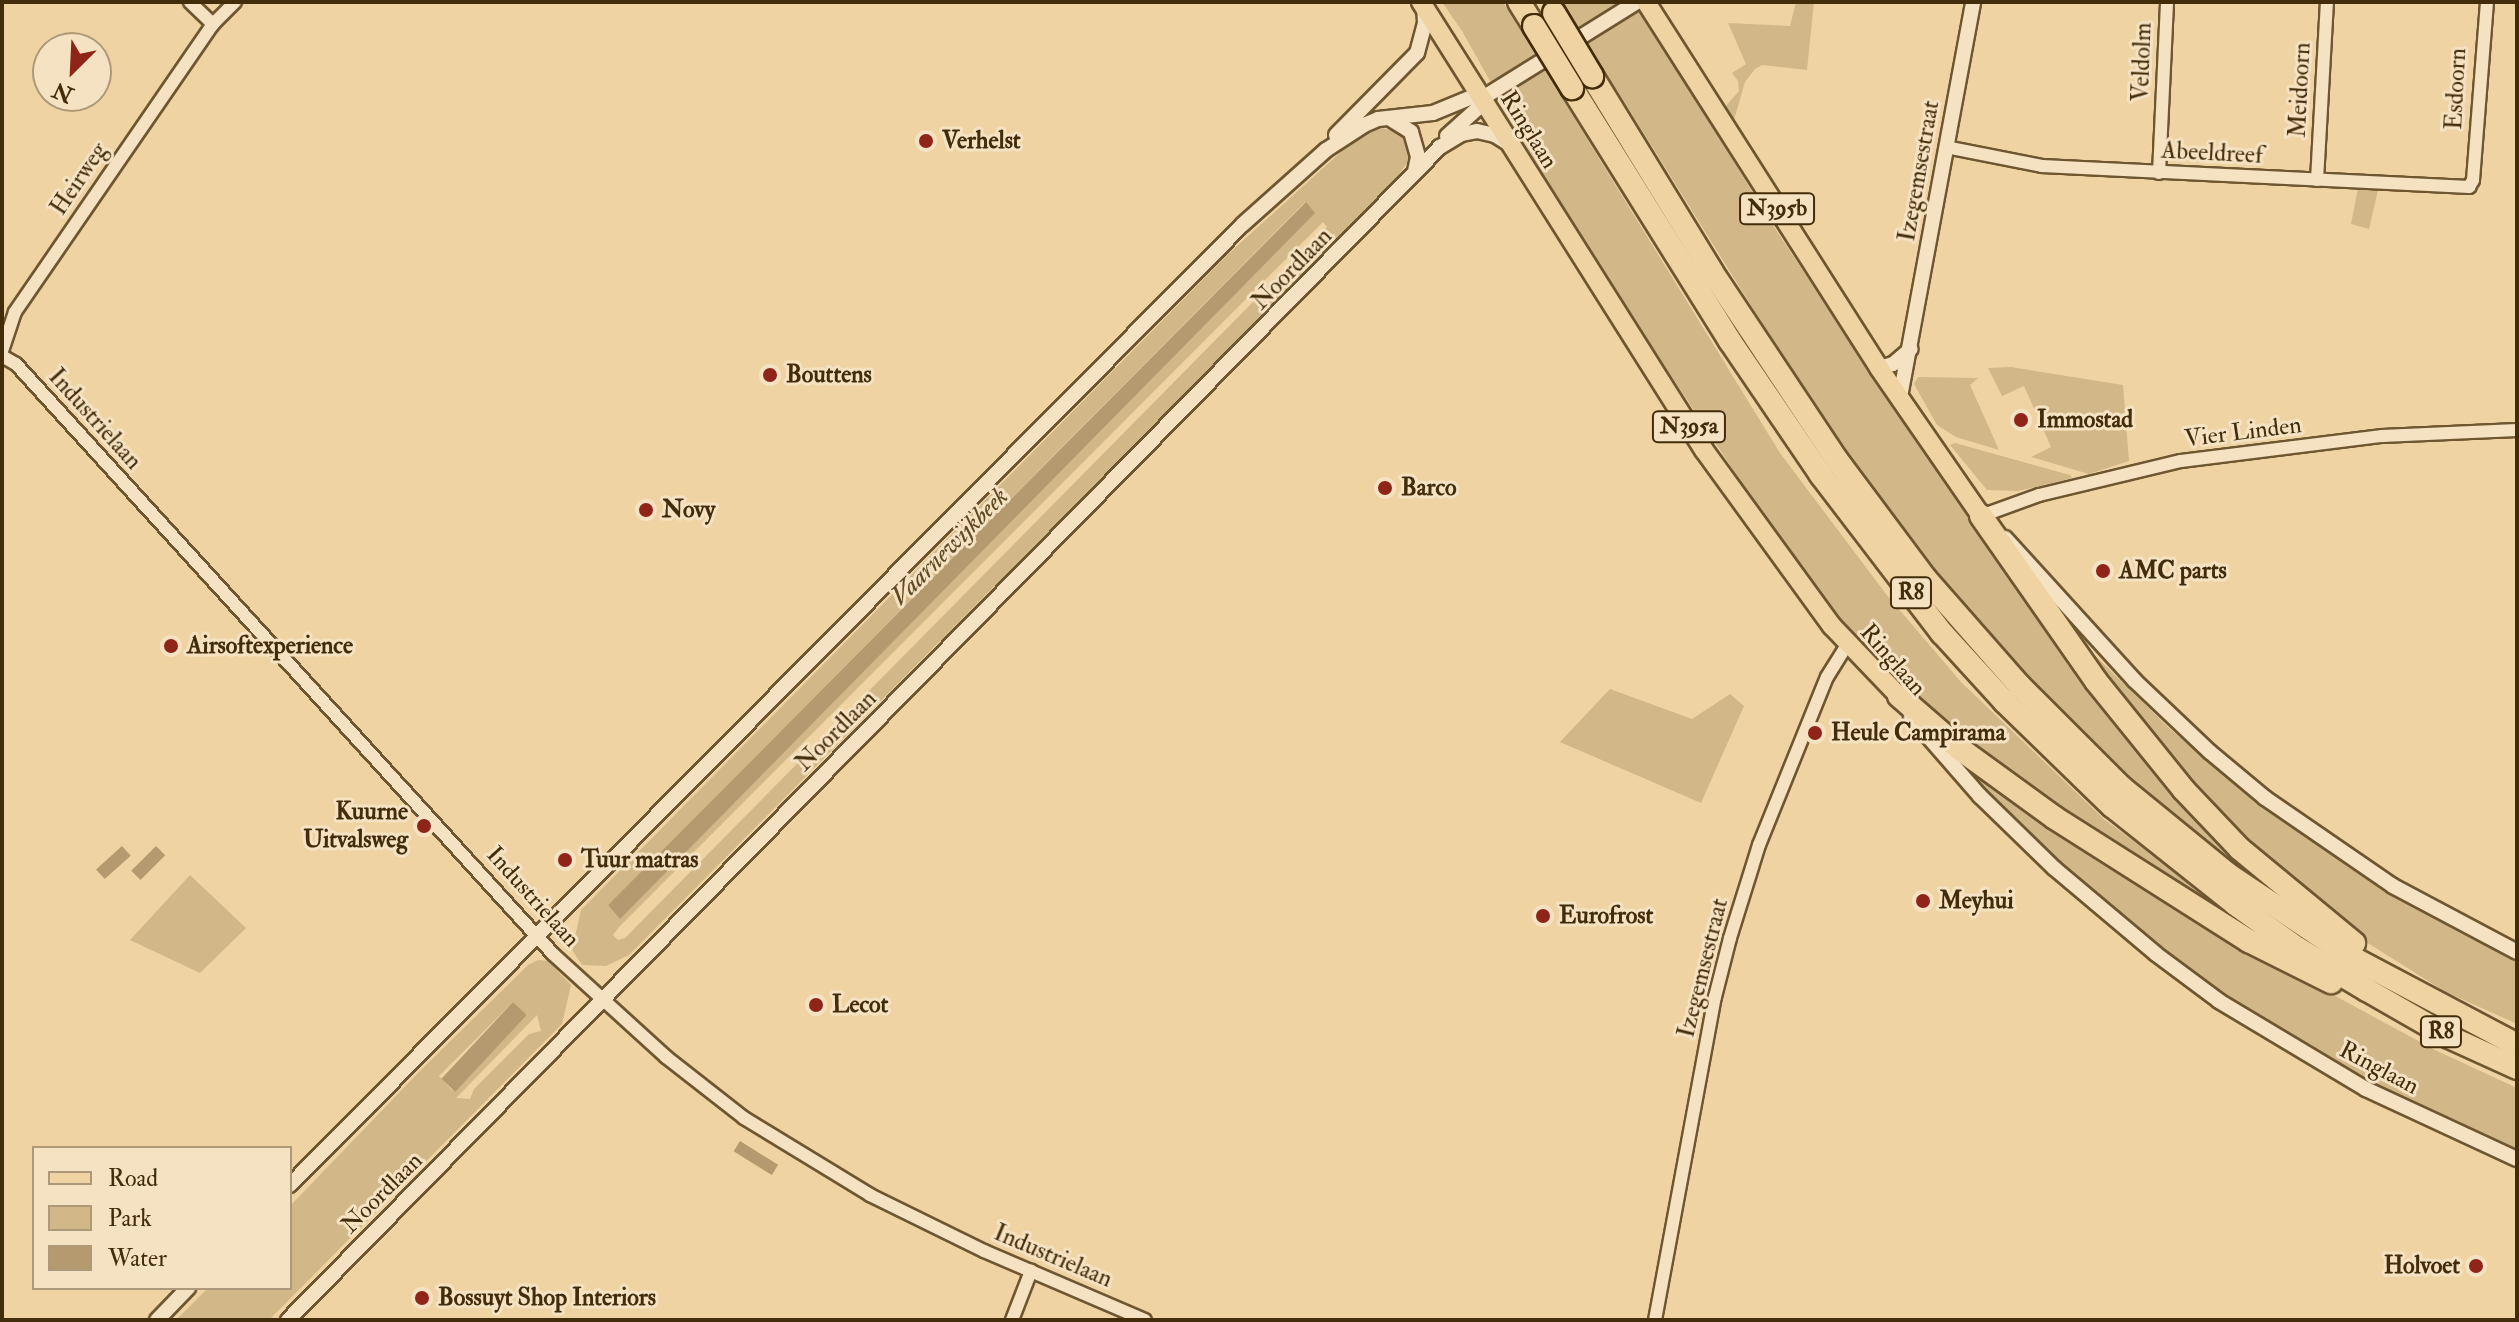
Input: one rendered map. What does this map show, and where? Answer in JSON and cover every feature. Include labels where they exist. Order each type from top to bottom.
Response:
[{"type":"highway","name":"R8","points":[[1519,2],[1738,353],[1821,475],[1942,633],[2004,701],[2112,806],[2247,913],[2367,990],[2449,1037],[2517,1068]]},
{"type":"highway","name":"R8","points":[[1551,8],[1796,400],[1893,536],[1959,619],[2068,736],[2185,841],[2296,922],[2416,994],[2517,1045]]},
{"type":"highway","name":"R8","points":[[1981,516],[2096,681],[2184,790],[2240,849],[2296,899],[2398,973],[2416,994]]},
{"type":"highway","name":"R8","points":[[1899,696],[1960,749],[2055,818],[2249,941],[2322,980],[2367,990]]},
{"type":"main road","name":"N395b","points":[[1646,2],[1879,368],[1981,516]]},
{"type":"main road","name":"Ringlaan","points":[[1423,4],[1704,450],[1848,644],[1899,696]]},
{"type":"street","points":[[190,2],[213,24]]},
{"type":"street","name":"Heirweg","points":[[2,353],[15,312],[213,24],[235,2]]},
{"type":"street","name":"Noordlaan","points":[[288,1320],[1309,284],[1440,147],[1452,130],[1478,108],[1481,99],[1637,2]]},
{"type":"street","name":"Izegemsestraat","points":[[1900,397],[1973,2]]},
{"type":"street","name":"Veldolm","points":[[2159,173],[2167,2]]},
{"type":"street","name":"Meidoorn","points":[[2317,180],[2327,2]]},
{"type":"street","name":"Esdoorn","points":[[2473,180],[2487,2]]},
{"type":"street","name":"Noordlaan","points":[[1326,150],[1336,135],[1417,53],[1425,23],[1423,4]]},
{"type":"street","name":"Noordlaan","points":[[292,1183],[1242,225],[1326,150],[1364,125],[1389,118],[1433,113],[1472,97],[1481,99]]},
{"type":"street","points":[[1389,118],[1411,132],[1418,157],[1415,171]]},
{"type":"street","name":"Noordlaan","points":[[1440,147],[1462,134],[1477,131],[1508,143]]},
{"type":"street","name":"Abeeldreef","points":[[1946,147],[2042,166],[2469,187],[2473,180]]},
{"type":"street","points":[[1879,368],[1893,364],[1911,349]]},
{"type":"street","name":"Industrielaan","points":[[2,353],[16,364],[602,1002],[733,1110],[800,1155],[926,1225],[1145,1320]]},
{"type":"street","name":"Vier Linden","points":[[1981,516],[2039,495],[2181,461],[2382,436],[2517,430]]},
{"type":"street","name":"N395b","points":[[1981,516],[2019,551],[2153,699],[2265,798],[2393,886],[2517,952]]},
{"type":"street","name":"Izegemsestraat","points":[[1655,1320],[1710,1023],[1730,938],[1764,832],[1827,677],[1848,644]]},
{"type":"street","name":"Ringlaan","points":[[1899,696],[1912,719],[2002,819],[2095,906],[2156,954],[2246,1018],[2353,1082],[2475,1143],[2517,1159]]},
{"type":"street","points":[[1012,1320],[1031,1271]]},
{"type":"street","points":[[157,1320],[186,1290]]},
{"type":"green space","points":[[1442,2],[1503,2],[1780,453],[1886,594],[1961,682],[2105,820],[2233,913],[2231,920],[1990,762],[1919,702],[1852,636],[1759,509],[1567,218],[1462,31]]},
{"type":"green space","points":[[1562,2],[1635,2],[1776,230],[1919,446],[2052,632],[2260,877],[2261,884],[2154,802],[1980,633],[1848,461]]},
{"type":"green space","points":[[1796,2],[1814,2],[1807,70],[1762,65],[1755,69],[1745,82],[1734,120],[1725,107],[1739,91],[1738,81],[1732,73],[1746,64],[1728,23],[1790,26]]},
{"type":"green space","points":[[1381,128],[1402,136],[1409,152],[1407,163],[1391,186],[629,955],[606,966],[582,965],[572,950],[581,910],[1226,256],[1353,141]],"holes":[[[1305,202],[1314,213],[620,918],[608,905]],[[1323,222],[1327,227],[625,938],[618,940],[613,935],[619,927]]]},
{"type":"green space","points":[[2358,188],[2378,190],[2369,229],[2351,224]]},
{"type":"green space","points":[[2011,367],[2123,385],[2129,461],[2089,474],[2031,457],[2051,447],[2024,386],[2002,396],[1988,368]]},
{"type":"green space","points":[[1918,377],[1978,378],[1970,385],[1999,450],[1956,437],[1937,425],[1914,384]]},
{"type":"green space","points":[[1955,443],[2072,478],[2018,491],[1987,490],[1950,445]]},
{"type":"green space","points":[[2068,629],[2170,729],[2264,807],[2386,893],[2517,962],[2517,1024],[2444,991],[2363,940],[2220,820]]},
{"type":"green space","points":[[1610,689],[1692,719],[1730,694],[1744,706],[1701,803],[1560,742]]},
{"type":"green space","points":[[1943,746],[2304,979],[2435,1050],[2517,1088],[2517,1151],[2375,1086],[2245,1009],[2168,955],[2040,845]]},
{"type":"green space","points":[[190,875],[246,928],[200,973],[130,940]]},
{"type":"green space","points":[[538,960],[548,961],[571,985],[562,1024],[269,1320],[176,1320],[206,1290],[292,1290],[292,1204],[528,965]],"holes":[[[513,1002],[527,1015],[452,1090],[439,1076]],[[537,1015],[541,1031],[529,1034],[474,1089],[470,1099],[456,1098]]]},
{"type":"water","points":[[1306,202],[1315,213],[620,919],[608,905]]},
{"type":"water","points":[[122,846],[131,856],[105,879],[96,869]]},
{"type":"water","points":[[156,846],[165,855],[140,880],[131,871]]},
{"type":"water","points":[[513,1002],[527,1015],[455,1092],[441,1079]]},
{"type":"water","points":[[740,1141],[778,1165],[772,1175],[734,1151]]},
{"type":"place","name":"Verhelst","points":[[926,141]]},
{"type":"place","name":"Bouttens","points":[[770,375]]},
{"type":"place","name":"Immostad","points":[[2021,420]]},
{"type":"place","name":"Barco","points":[[1385,488]]},
{"type":"place","name":"Novy","points":[[646,510]]},
{"type":"place","name":"AMC parts","points":[[2103,571]]},
{"type":"place","name":"Airsoftexperience","points":[[171,646]]},
{"type":"place","name":"Heule Campirama","points":[[1815,733]]},
{"type":"place","name":"Kuurne Uitvalsweg","points":[[424,826]]},
{"type":"place","name":"Tuur matras","points":[[565,860]]},
{"type":"place","name":"Meyhui","points":[[1923,901]]},
{"type":"place","name":"Eurofrost","points":[[1543,916]]},
{"type":"place","name":"Lecot","points":[[816,1005]]},
{"type":"place","name":"Holvoet","points":[[2476,1266]]},
{"type":"place","name":"Bossuyt Shop Interiors","points":[[422,1298]]},
{"type":"water label","name":"Vaarnewijkbeek","points":[[950,547]]}]
